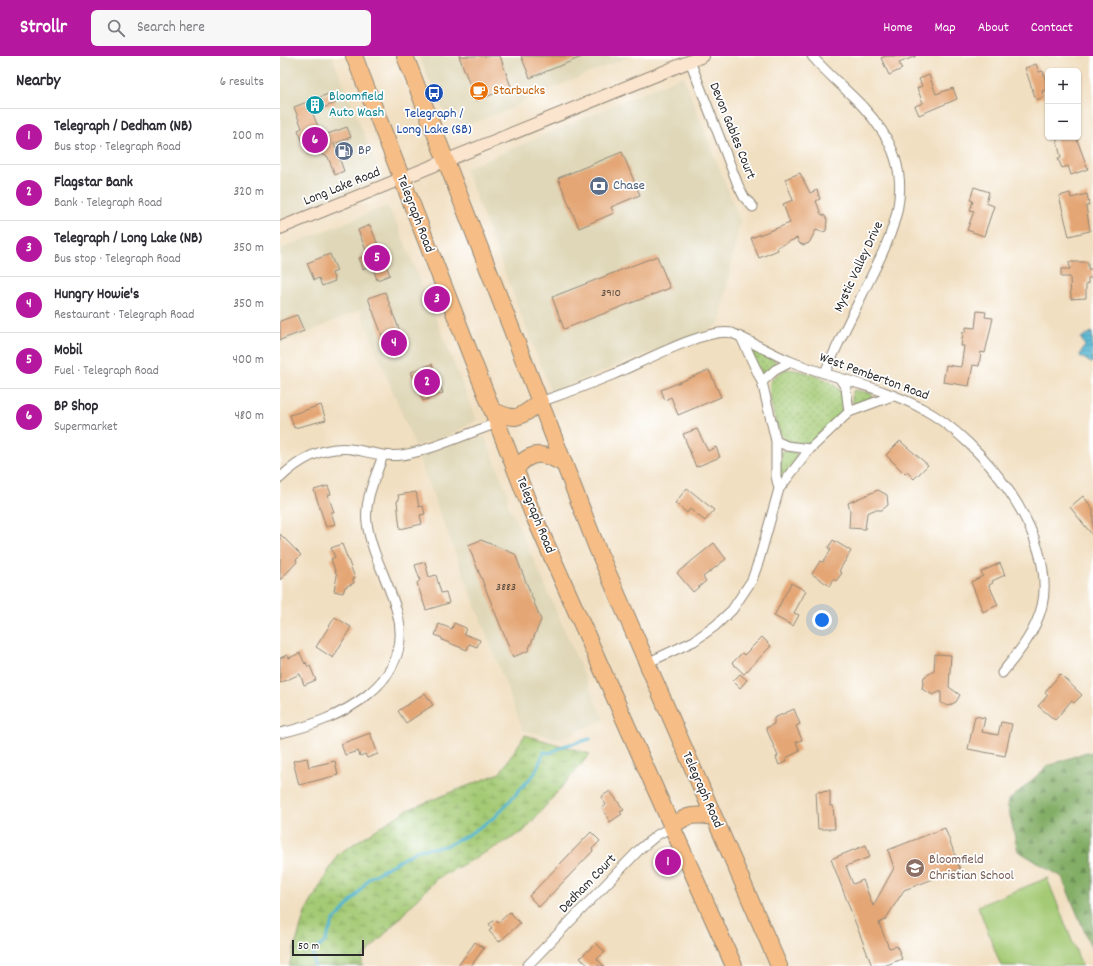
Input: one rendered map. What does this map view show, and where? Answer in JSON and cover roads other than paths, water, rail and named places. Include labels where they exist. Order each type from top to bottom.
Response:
[{"type":"highway","name":"Telegraph Road","points":[[354,56],[532,512],[734,966]]},
{"type":"highway","name":"Telegraph Road","points":[[405,56],[597,548],[779,966]]},
{"type":"highway","points":[[495,416],[515,418],[540,402]]},
{"type":"highway","points":[[516,469],[521,462],[535,455],[545,455],[564,464]]},
{"type":"highway","points":[[673,826],[682,818],[697,814],[714,817]]},
{"type":"main road","name":"Long Lake Road","points":[[280,228],[703,56]]},
{"type":"street","name":"Mystic Valley Drive","points":[[812,56],[860,103],[884,133],[896,162],[900,187],[898,212],[888,243],[825,372]]},
{"type":"street","name":"Devon Gables Court","points":[[690,62],[738,185],[744,197],[753,207]]},
{"type":"street","name":"West Pemberton Road","points":[[540,402],[610,376],[688,342],[716,332],[728,332],[792,362],[892,396],[923,409],[959,434],[1000,479],[1017,503],[1032,535],[1043,570],[1044,582],[1042,605],[1028,639],[1002,673]]},
{"type":"street","points":[[741,337],[762,382],[776,441],[776,476],[779,489]]},
{"type":"street","points":[[762,382],[775,370],[792,362]]},
{"type":"street","points":[[840,379],[846,388],[849,412]]},
{"type":"street","points":[[647,663],[694,641],[732,610],[752,580],[779,489],[810,449],[849,412],[892,396]]},
{"type":"street","points":[[280,478],[305,458],[331,449],[349,449],[383,455],[403,455],[416,451],[495,416]]},
{"type":"street","points":[[776,441],[787,446],[810,449]]},
{"type":"street","points":[[280,733],[321,721],[355,704],[379,685],[398,655],[401,638],[397,612],[371,540],[367,522],[369,498],[383,455]]},
{"type":"street","name":"Dedham Court","points":[[527,966],[640,849],[657,835],[673,826]]},
{"type":"water","points":[[1092,332],[1093,362],[1091,363],[1080,356],[1085,346],[1081,338]]},
{"type":"waterway","points":[[314,966],[313,954],[325,942],[333,922],[357,895],[369,878],[418,850],[446,846],[468,835],[495,817],[535,773],[544,752],[550,753],[563,746],[590,739]]},
{"type":"place","name":"Starbucks","points":[[479,91]]},
{"type":"place","name":"Telegraph / Long Lake (SB)","points":[[434,93]]},
{"type":"place","name":"Bloomfield Auto Wash","points":[[315,105]]},
{"type":"place","name":"BP Shop","points":[[315,140]]},
{"type":"place","name":"BP","points":[[344,151]]},
{"type":"place","name":"Chase","points":[[599,186]]},
{"type":"place","name":"Mobil","points":[[377,258]]},
{"type":"place","name":"Telegraph / Long Lake (NB)","points":[[437,299]]},
{"type":"place","name":"Hungry Howie's","points":[[394,343]]},
{"type":"place","name":"Flagstar Bank","points":[[427,382]]},
{"type":"place","name":"Telegraph / Dedham (NB)","points":[[668,862]]},
{"type":"place","name":"Bloomfield Christian School","points":[[915,868]]}]
